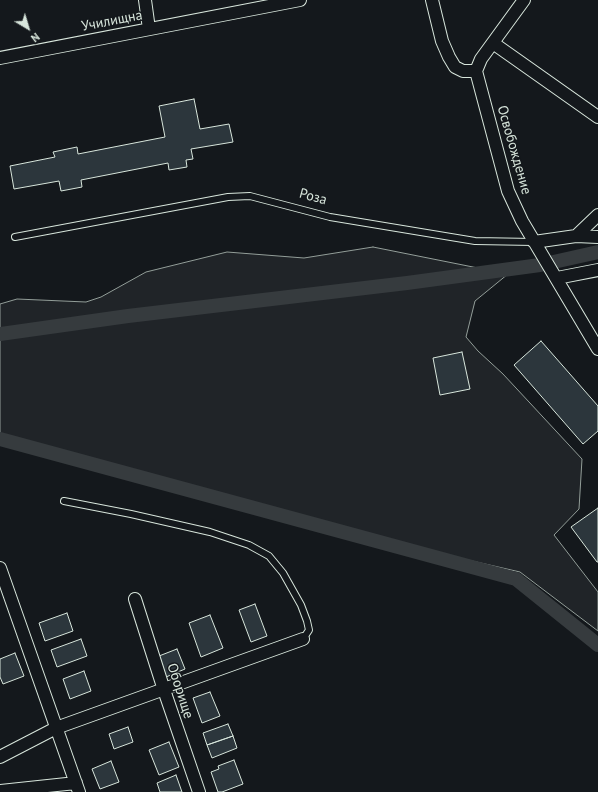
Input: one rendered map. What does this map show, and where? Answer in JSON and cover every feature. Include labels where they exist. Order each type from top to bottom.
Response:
[{"type":"street","points":[[145,0],[149,29]]},
{"type":"street","name":"Училищна","points":[[0,58],[300,0]]},
{"type":"street","points":[[432,0],[442,41],[455,67],[463,71],[476,71],[481,59],[524,0]]},
{"type":"street","points":[[492,43],[598,117]]},
{"type":"street","name":"Освобождение","points":[[476,71],[508,191],[522,221],[598,349]]},
{"type":"street","points":[[576,236],[598,215]]},
{"type":"street","name":"Роза","points":[[534,242],[576,236],[598,237]]},
{"type":"street","points":[[556,278],[598,270]]},
{"type":"street","points":[[0,568],[78,787],[0,791]]},
{"type":"street","name":"Оборище","points":[[135,599],[199,792]]},
{"type":"street","points":[[0,757],[56,728],[303,640]]},
{"type":"lane","name":"Роза","points":[[15,237],[228,197],[250,196],[330,217],[476,241],[534,242]]},
{"type":"lane","points":[[64,501],[210,532],[249,545],[269,556],[283,573],[301,605],[309,630],[303,640]]},
{"type":"shaded area","points":[[373,247],[493,271],[421,282],[508,274],[475,301],[466,337],[478,351],[503,374],[582,459],[579,509],[554,535],[598,592],[598,631],[520,572],[328,528],[0,439],[0,340],[116,318],[0,334],[0,304],[17,299],[86,302],[101,297],[146,272],[227,252],[304,258]]},
{"type":"building","points":[[194,99],[200,129],[229,124],[233,142],[191,149],[193,159],[186,160],[187,167],[169,170],[168,163],[81,180],[82,187],[61,191],[59,181],[14,189],[10,166],[55,157],[53,152],[77,147],[78,154],[165,137],[159,106]]},
{"type":"building","points":[[541,341],[598,406],[598,431],[583,444],[514,365]]},
{"type":"building","points":[[462,352],[470,389],[440,395],[433,358]]},
{"type":"building","points":[[598,508],[598,562],[597,562],[571,527]]},
{"type":"building","points":[[255,604],[267,636],[251,642],[239,610]]},
{"type":"building","points":[[67,613],[73,631],[45,641],[39,623]]},
{"type":"building","points":[[210,615],[223,648],[201,657],[189,623]]},
{"type":"building","points":[[81,639],[87,656],[57,667],[51,650]]},
{"type":"building","points":[[177,649],[185,669],[166,677],[159,656]]},
{"type":"building","points":[[15,653],[24,676],[3,684],[0,677],[0,659]]},
{"type":"building","points":[[84,671],[91,691],[70,699],[63,679]]},
{"type":"building","points":[[210,692],[220,716],[202,723],[193,698]]},
{"type":"building","points":[[228,724],[233,736],[207,745],[203,733]]},
{"type":"building","points":[[128,727],[133,742],[114,749],[109,734]]},
{"type":"building","points":[[233,736],[237,748],[212,758],[207,745]]},
{"type":"building","points":[[169,742],[179,767],[159,775],[149,750]]},
{"type":"building","points":[[234,760],[243,784],[222,792],[218,792],[211,772],[219,769],[218,766]]},
{"type":"building","points":[[111,761],[119,782],[100,789],[92,769]]},
{"type":"building","points":[[176,775],[182,792],[160,792],[157,783]]},
{"type":"waterway","points":[[0,334],[128,316],[407,283],[540,265],[598,252]]},
{"type":"waterway","points":[[0,439],[516,579],[598,645]]}]
